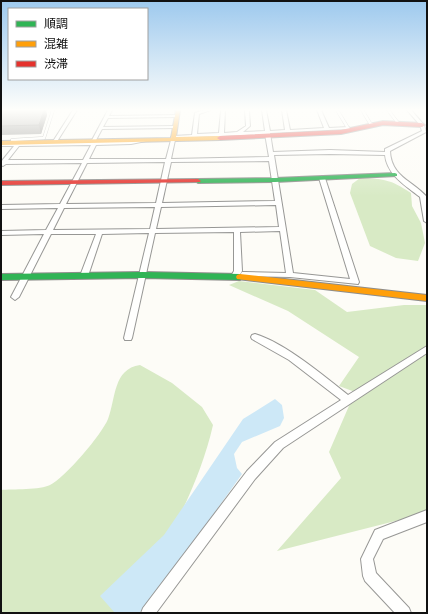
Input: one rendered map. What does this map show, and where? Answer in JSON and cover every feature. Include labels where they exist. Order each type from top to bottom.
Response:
[{"type":"street","points":[[54,142],[56,139]]},
{"type":"street","points":[[15,297],[96,139]]},
{"type":"street","points":[[128,338],[143,275],[162,181],[173,139]]},
{"type":"street","points":[[15,142],[94,143],[180,139]]},
{"type":"street","points":[[269,139],[290,275]]},
{"type":"street","points":[[410,139],[387,150],[386,157],[395,175],[423,196],[427,221]]},
{"type":"street","points":[[3,164],[15,142]]},
{"type":"street","points":[[1,143],[94,143]]},
{"type":"street","points":[[3,164],[271,157],[330,152],[387,154]]},
{"type":"street","points":[[1,183],[275,180],[395,175]]},
{"type":"street","points":[[239,276],[245,274],[290,275],[355,282],[322,178]]},
{"type":"street","points":[[1,207],[278,203]]},
{"type":"street","points":[[237,229],[239,276]]},
{"type":"street","points":[[1,233],[283,229]]},
{"type":"street","points":[[84,276],[100,231]]},
{"type":"street","points":[[1,277],[143,275],[239,276],[427,298]]},
{"type":"street","points":[[255,337],[270,344],[302,364],[348,400]]},
{"type":"street","points":[[148,613],[251,475],[279,445],[427,349]]},
{"type":"street","points":[[404,613],[370,576],[367,559],[379,534],[427,516]]},
{"type":"lane","points":[[15,142],[39,139]]},
{"type":"green space","points":[[360,178],[392,182],[411,193],[412,206],[421,223],[425,243],[418,261],[396,258],[370,246],[350,193],[352,184]]},
{"type":"green space","points":[[239,281],[315,290],[347,312],[404,305],[427,305],[427,513],[277,551],[341,478],[329,452],[355,392],[339,386],[359,357],[288,311],[229,285]]},
{"type":"green space","points":[[140,365],[172,383],[202,407],[213,425],[198,474],[188,498],[129,613],[1,613],[1,490],[46,487],[57,481],[65,474],[99,435],[111,411],[120,378],[131,368]]},
{"type":"water","points":[[275,399],[282,405],[284,418],[280,426],[242,442],[234,454],[237,468],[242,474],[166,581],[139,613],[115,613],[100,596],[164,535],[243,419]]},
{"type":"traffic: fast","points":[[198,181],[275,180],[395,175]]},
{"type":"traffic: fast","points":[[1,277],[143,275],[240,277]]},
{"type":"traffic: slow","points":[[1,143],[191,139]]},
{"type":"traffic: slow","points":[[240,277],[427,298]]},
{"type":"traffic: jam","points":[[1,183],[198,181]]}]
